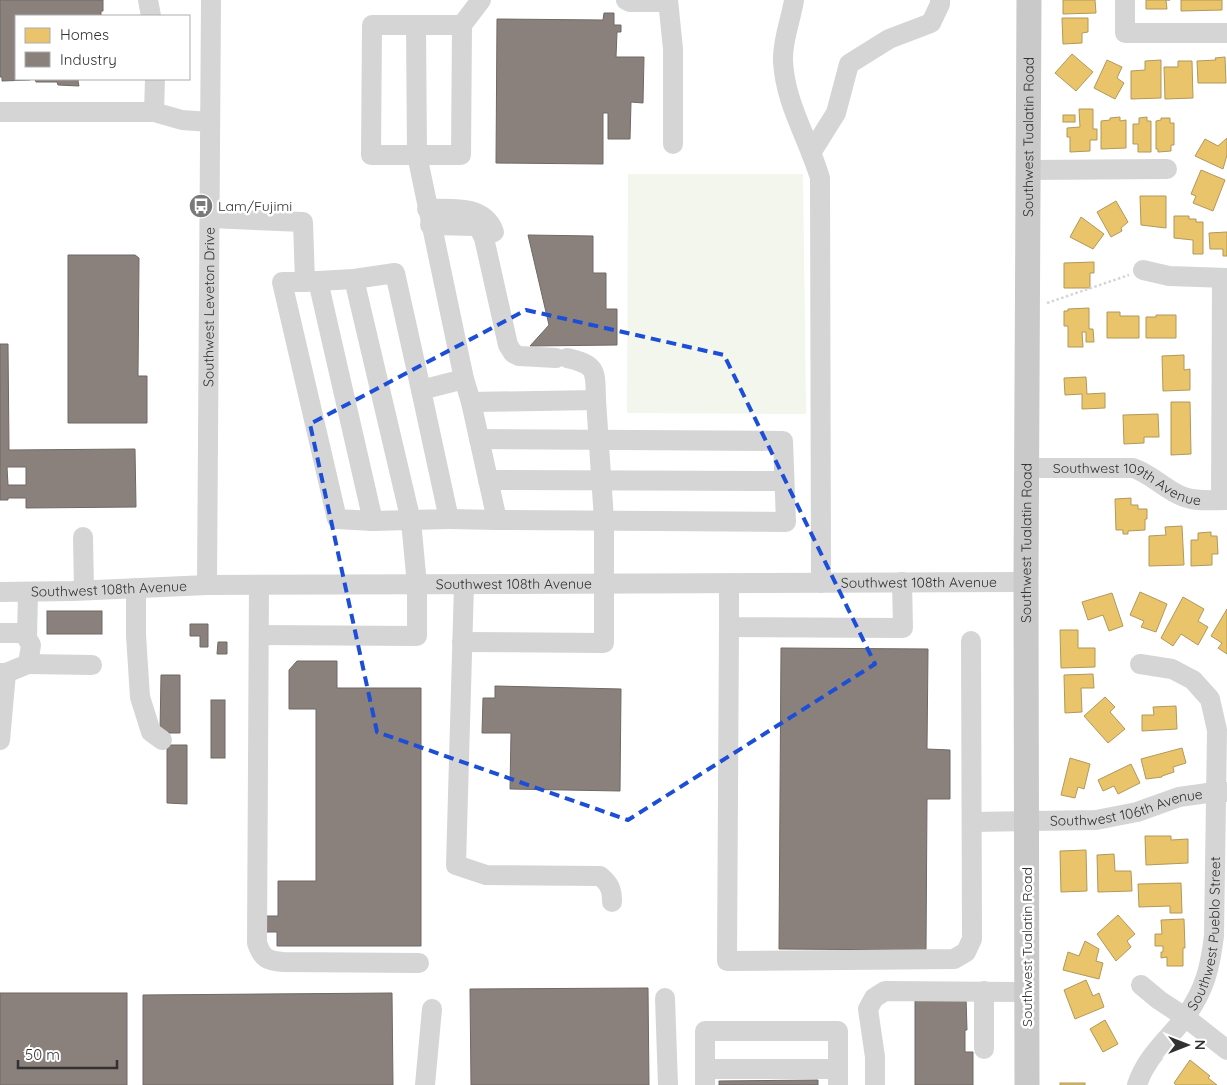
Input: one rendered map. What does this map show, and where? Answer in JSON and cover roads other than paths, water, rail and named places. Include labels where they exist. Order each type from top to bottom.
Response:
[{"type":"main road","name":"Southwest Tualatin Road","points":[[1027,1085],[1026,582],[1029,0]]},
{"type":"street","points":[[148,0],[151,15]]},
{"type":"street","name":"Southwest Leveton Drive","points":[[207,586],[211,0]]},
{"type":"street","points":[[462,25],[372,25],[371,155],[461,155],[462,25],[481,0]]},
{"type":"street","points":[[626,0],[630,2],[668,1],[673,49],[673,144]]},
{"type":"street","points":[[794,0],[783,59],[786,85],[793,111],[820,178],[821,582]]},
{"type":"street","points":[[811,153],[836,113],[850,64],[889,39],[931,23],[940,0]]},
{"type":"street","points":[[1125,0],[1125,33],[1227,33]]},
{"type":"street","points":[[416,25],[417,155],[428,217],[497,520]]},
{"type":"street","points":[[154,112],[155,80]]},
{"type":"street","points":[[0,112],[154,112],[182,120],[210,122]]},
{"type":"street","points":[[1028,170],[1167,169]]},
{"type":"street","points":[[428,217],[466,209],[474,211],[482,217],[493,229],[520,344],[528,356],[562,358],[585,362],[592,368],[595,378],[604,520],[604,643],[462,642]]},
{"type":"street","points":[[210,218],[303,222],[312,281],[373,520]]},
{"type":"street","points":[[1143,270],[1169,276],[1224,278],[1224,500]]},
{"type":"street","points":[[449,520],[395,273],[354,279],[282,282],[337,519],[411,521],[604,520],[786,522],[783,441],[479,439]]},
{"type":"street","points":[[259,635],[417,636],[417,585],[411,521],[354,279]]},
{"type":"street","points":[[421,390],[464,379]]},
{"type":"street","points":[[471,402],[596,400]]},
{"type":"street","name":"Southwest 109th Avenue","points":[[1027,468],[1134,468],[1183,497],[1203,501],[1224,500]]},
{"type":"street","points":[[488,480],[784,481]]},
{"type":"street","points":[[83,537],[84,590]]},
{"type":"street","points":[[729,628],[903,628],[902,582]]},
{"type":"street","name":"Southwest 108th Avenue","points":[[0,592],[207,586],[1026,582]]},
{"type":"street","points":[[729,583],[727,961],[954,959],[966,952],[972,939],[971,640]]},
{"type":"street","points":[[464,584],[456,864],[486,875],[600,876],[612,890],[612,902]]},
{"type":"street","points":[[259,586],[257,942],[260,953],[270,961],[283,962],[419,963]]},
{"type":"street","points":[[136,588],[136,635],[140,697],[151,732],[162,740]]},
{"type":"street","points":[[0,740],[3,673],[41,637],[34,592]]},
{"type":"street","points":[[0,633],[29,647],[92,665]]},
{"type":"street","name":"Southwest Pueblo Street","points":[[1137,1085],[1141,1072],[1154,1053],[1185,1017],[1200,994],[1210,964],[1214,936],[1221,792],[1217,730],[1210,699],[1193,680],[1172,669],[1140,664]]},
{"type":"street","name":"Southwest 106th Avenue","points":[[972,822],[1096,820],[1137,812],[1179,797],[1221,792]]},
{"type":"street","points":[[1141,985],[1227,1050]]},
{"type":"street","points":[[875,1085],[875,1057],[868,1009],[874,998],[885,991],[1027,992]]},
{"type":"street","points":[[984,991],[984,1050]]},
{"type":"street","points":[[665,998],[668,1085]]},
{"type":"street","points":[[425,1085],[432,1009]]},
{"type":"street","points":[[706,1031],[838,1031],[838,1077],[706,1077],[706,1031]]},
{"type":"place","name":"Lam/Fujimi","points":[[201,206]]}]
